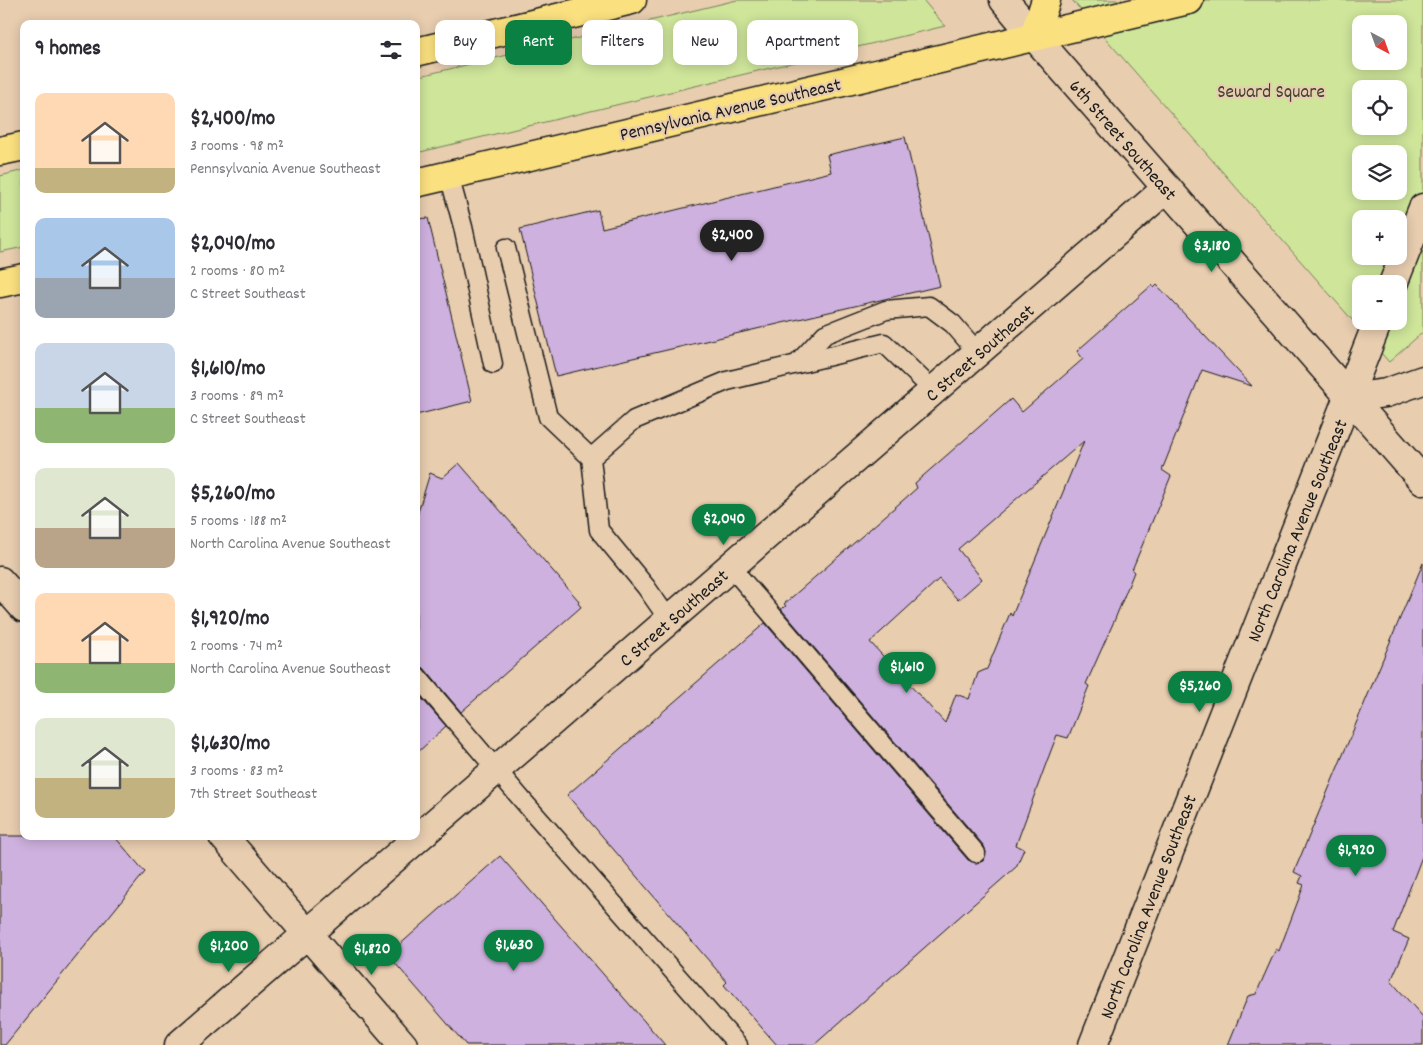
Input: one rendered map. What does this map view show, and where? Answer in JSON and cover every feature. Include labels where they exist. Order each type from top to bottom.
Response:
[{"type":"main road","points":[[420,51],[632,0]]},
{"type":"main road","points":[[1034,36],[1046,0]]},
{"type":"main road","name":"Pennsylvania Avenue Southeast","points":[[420,182],[1189,0]]},
{"type":"main road","points":[[0,151],[20,147]]},
{"type":"main road","points":[[0,283],[20,279]]},
{"type":"street","name":"6th Street Southeast","points":[[1004,0],[1423,481]]},
{"type":"street","name":"C Street Southeast","points":[[420,837],[1167,188]]},
{"type":"street","points":[[1397,275],[1423,208]]},
{"type":"street","name":"North Carolina Avenue Southeast","points":[[1093,1045],[1375,330]]},
{"type":"street","points":[[1349,398],[1386,393],[1423,380]]},
{"type":"street","points":[[0,581],[20,604]]},
{"type":"street","points":[[226,840],[403,1045]]},
{"type":"street","name":"C Street Southeast","points":[[179,1045],[416,840]]},
{"type":"lane","points":[[449,175],[463,227],[493,364]]},
{"type":"lane","points":[[506,248],[548,417],[591,458],[599,530],[646,587],[669,620]]},
{"type":"lane","points":[[797,364],[825,334],[886,310],[929,306],[953,324],[978,353]]},
{"type":"lane","points":[[591,458],[634,420],[727,381],[884,342],[934,391]]},
{"type":"lane","points":[[731,567],[976,853]]},
{"type":"lane","points":[[420,680],[738,1045]]},
{"type":"green space","points":[[737,0],[923,0],[945,26],[858,47],[858,20],[747,20],[747,65],[783,65],[420,152],[420,76],[466,65],[495,65],[495,58],[505,56],[505,65],[572,65],[572,40],[582,37],[582,65],[663,65],[663,20],[654,20]]},
{"type":"green space","name":"Seward Square","points":[[1072,0],[1423,0],[1423,332],[1389,362],[1361,330],[1407,330],[1407,275],[1352,275],[1352,320]]},
{"type":"green space","points":[[20,171],[20,248],[0,252],[0,176]]},
{"type":"building","points":[[905,137],[940,286],[556,376],[520,229],[598,210],[602,228],[831,172],[827,155]]},
{"type":"building","points":[[428,218],[472,401],[420,414],[420,219]]},
{"type":"building","points":[[1152,285],[1154,288],[1157,285],[1252,386],[1202,370],[1162,470],[1171,476],[1132,570],[1134,572],[1115,619],[1086,684],[1089,686],[1068,738],[1057,735],[1047,761],[1016,845],[1024,849],[1016,867],[814,1045],[777,1045],[724,985],[727,982],[567,795],[765,623],[968,860],[977,863],[983,861],[986,852],[984,846],[781,609],[786,606],[784,604],[917,488],[915,483],[1011,399],[1022,412],[1083,359],[1077,351]],"holes":[[[1084,441],[1012,616],[1010,613],[987,669],[978,673],[969,699],[956,694],[945,723],[870,642],[939,579],[958,600],[982,579],[958,549]]]},
{"type":"building","points":[[459,463],[579,601],[578,603],[581,607],[461,712],[424,668],[420,666],[420,506],[430,473],[442,478]]},
{"type":"building","points":[[1423,563],[1423,854],[1393,932],[1409,939],[1391,981],[1423,1017],[1423,1045],[1228,1045],[1248,996],[1256,994],[1276,949],[1279,951],[1304,885],[1299,883],[1302,876],[1294,872]]},
{"type":"building","points":[[420,697],[446,726],[420,750]]},
{"type":"building","points":[[0,836],[20,836],[20,840],[117,840],[145,872],[5,1045],[0,1045]]},
{"type":"building","points":[[500,856],[665,1045],[466,1045],[388,955]]}]
